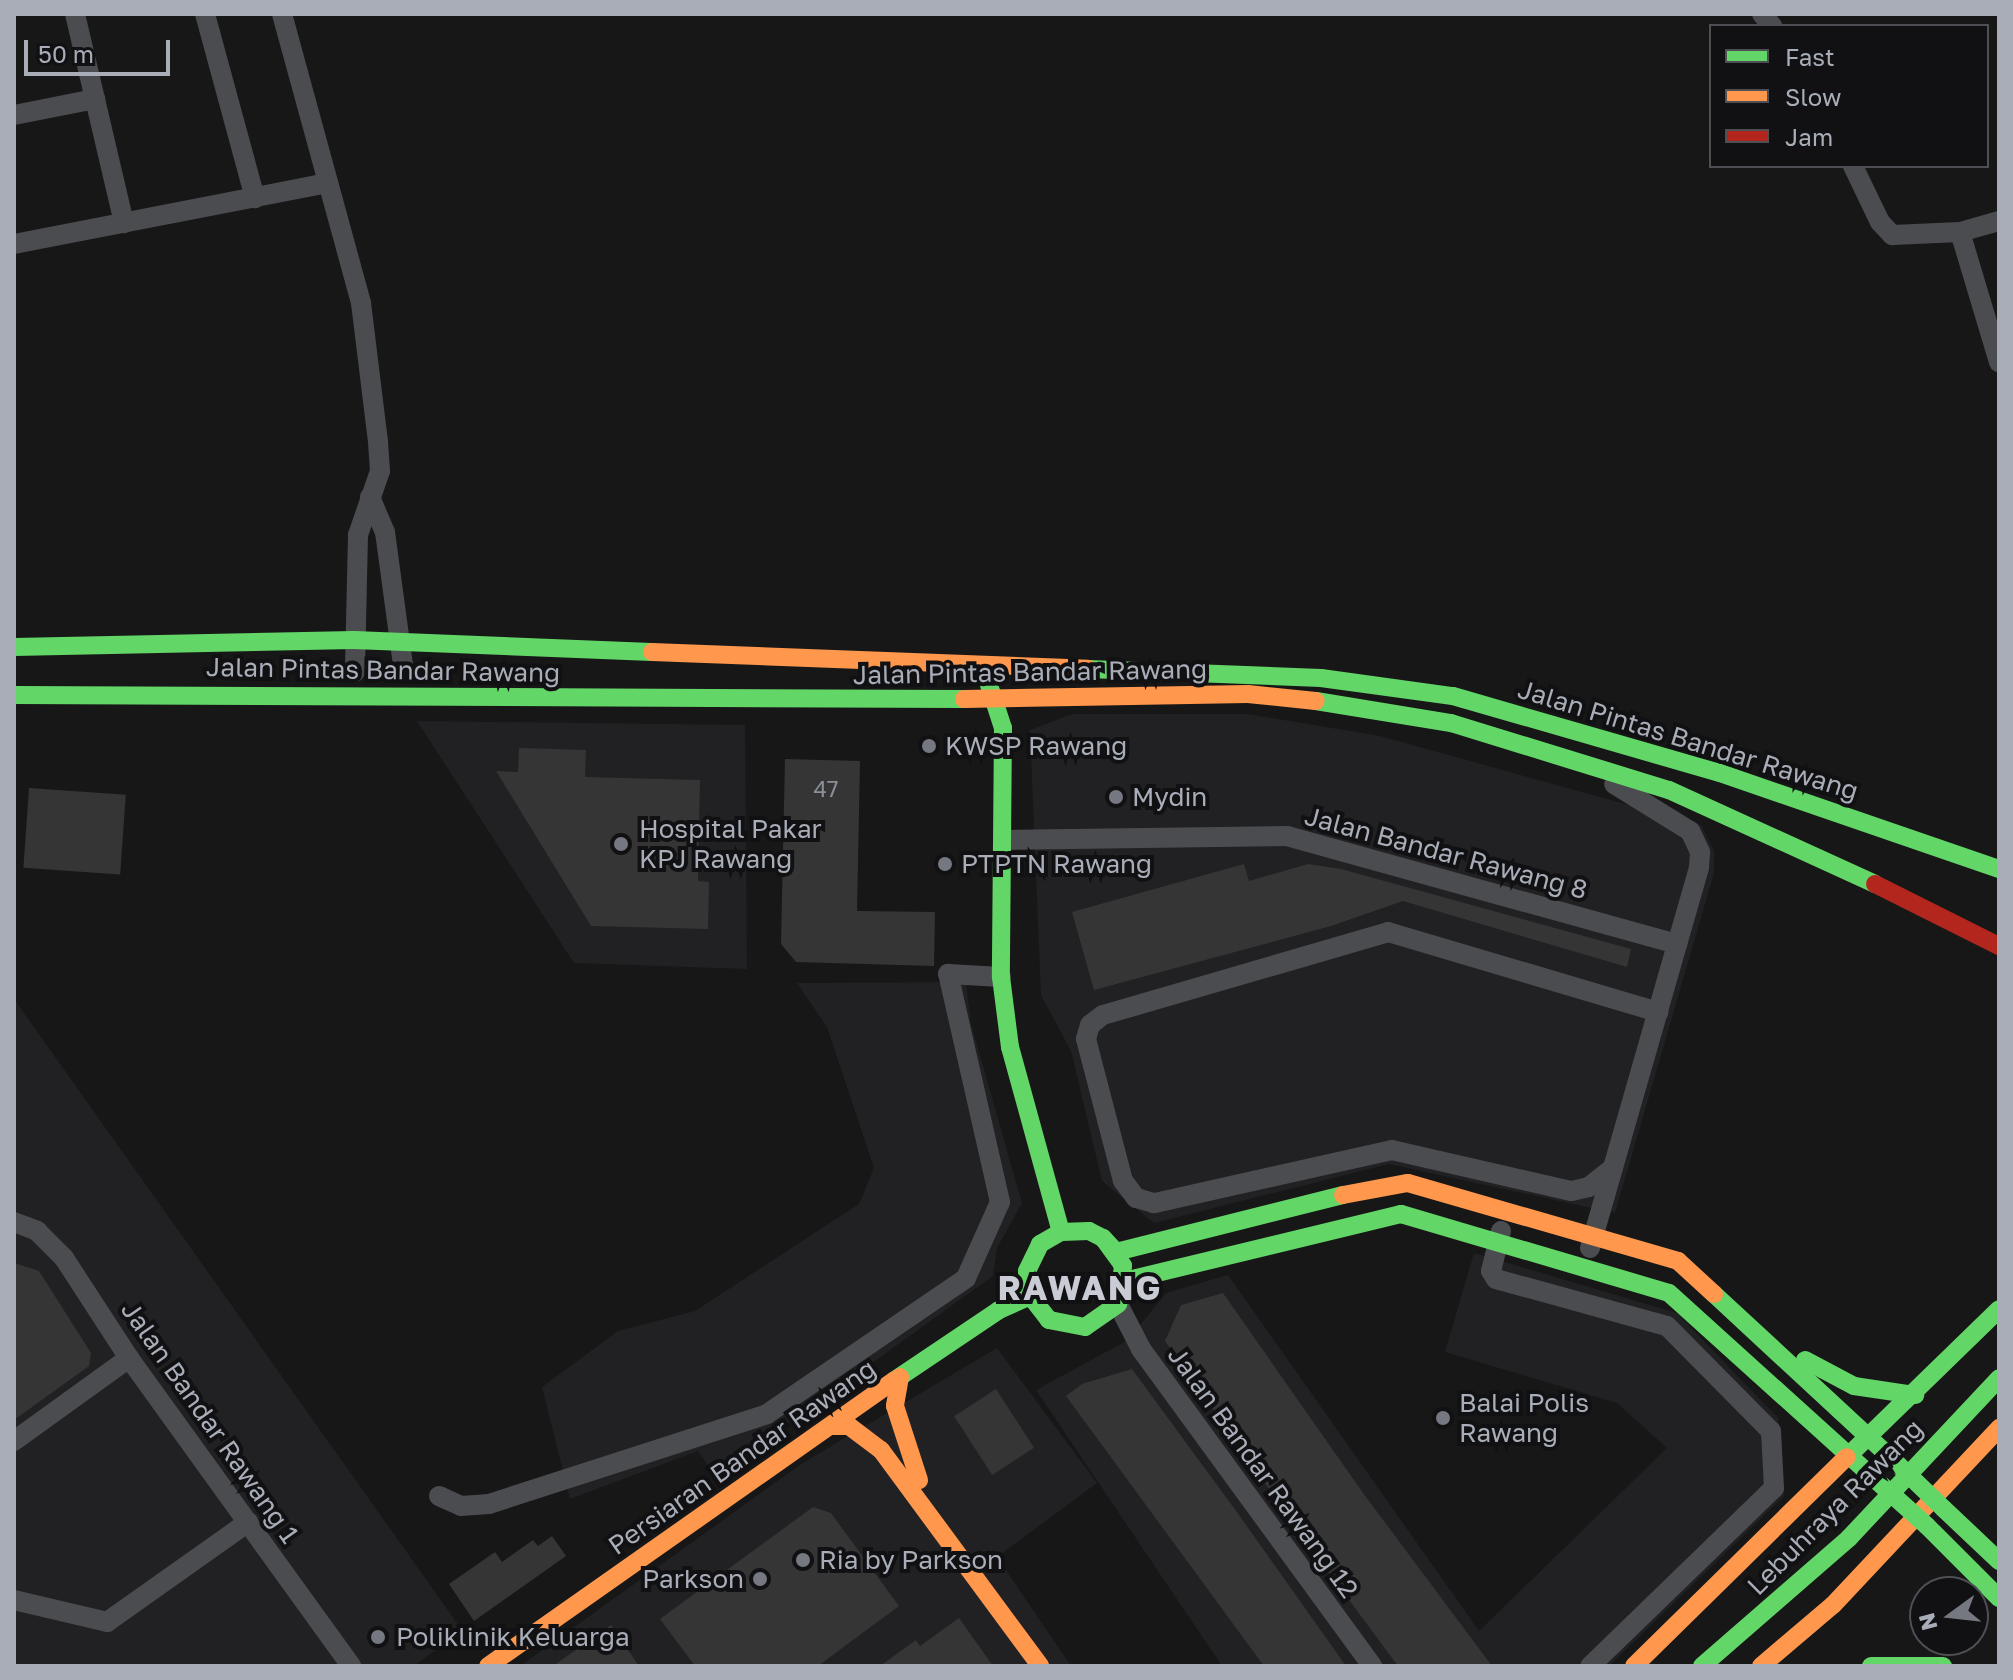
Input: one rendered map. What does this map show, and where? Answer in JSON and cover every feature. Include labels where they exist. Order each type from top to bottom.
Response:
[{"type":"main road","name":"Jalan Pintas Bandar Rawang","points":[[14,647],[354,640],[937,666],[1262,674],[1453,696],[1720,773],[1999,869]]},
{"type":"main road","points":[[937,666],[988,684],[998,701],[1006,840],[1001,977],[1010,1047],[1061,1232]]},
{"type":"main road","points":[[348,673],[412,674]]},
{"type":"main road","points":[[184,692],[298,676]]},
{"type":"main road","points":[[496,677],[696,697]]},
{"type":"main road","name":"Jalan Pintas Bandar Rawang","points":[[14,695],[184,692],[599,701],[696,697],[781,702],[998,701],[1140,694],[1282,698],[1396,710],[1554,751],[1669,790],[1792,842],[1999,946]]},
{"type":"main road","points":[[1005,786],[1012,738],[1035,715],[1282,698]]},
{"type":"main road","points":[[1116,1252],[1396,1182],[1507,1210],[1678,1261],[1761,1334],[1999,1561]]},
{"type":"main road","points":[[1124,1281],[1381,1215],[1401,1214],[1669,1293],[1927,1526],[1999,1598]]},
{"type":"main road","points":[[1089,1231],[1103,1238],[1116,1252],[1124,1281],[1118,1304],[1096,1324],[1074,1328],[1049,1320],[1030,1296],[1027,1271],[1032,1257],[1061,1232],[1089,1231]]},
{"type":"main road","name":"Persiaran Bandar Rawang","points":[[488,1666],[900,1377],[999,1310],[1030,1296]]},
{"type":"main road","points":[[1634,1666],[1808,1493],[1915,1395],[1999,1309]]},
{"type":"main road","points":[[1761,1334],[1854,1386],[1915,1395]]},
{"type":"main road","points":[[900,1377],[895,1406],[903,1443],[937,1522]]},
{"type":"main road","name":"Lebuhraya Rawang","points":[[1702,1666],[1849,1538],[1999,1378]]},
{"type":"main road","points":[[1787,1400],[1810,1433],[1814,1458],[1808,1493]]},
{"type":"main road","points":[[832,1426],[849,1426],[866,1436],[937,1522],[1040,1666]]},
{"type":"main road","points":[[1761,1666],[1833,1605],[1999,1428]]},
{"type":"main road","points":[[1871,1666],[1943,1666]]},
{"type":"street","points":[[75,14],[124,223]]},
{"type":"street","points":[[205,14],[255,198]]},
{"type":"street","points":[[282,14],[361,303],[380,471],[358,535],[354,640],[348,673]]},
{"type":"street","points":[[14,115],[95,99]]},
{"type":"street","points":[[1854,168],[1880,222],[1892,235],[1960,232],[1999,221]]},
{"type":"street","points":[[14,244],[328,183]]},
{"type":"street","points":[[1960,232],[1999,362]]},
{"type":"street","points":[[370,497],[385,532],[412,674]]},
{"type":"street","points":[[1554,751],[1690,831],[1700,852],[1699,867],[1585,1267]]},
{"type":"street","name":"Jalan Bandar Rawang 8","points":[[1006,840],[1287,836],[1677,944]]},
{"type":"street","points":[[1613,1168],[1589,1187],[1571,1191],[1392,1150],[1154,1203],[1136,1198],[1123,1181],[1086,1039],[1090,1025],[1103,1015],[1388,932],[1658,1012]]},
{"type":"street","points":[[439,1496],[461,1506],[489,1504],[767,1414],[966,1278],[1000,1202],[948,974],[1001,977]]},
{"type":"street","points":[[1507,1210],[1491,1271],[1496,1279],[1667,1326],[1771,1431],[1774,1488],[1590,1666]]},
{"type":"street","name":"Jalan Bandar Rawang 1","points":[[14,1222],[37,1231],[64,1258],[129,1358],[351,1666]]},
{"type":"street","name":"Jalan Bandar Rawang 12","points":[[1118,1304],[1141,1349],[1372,1666]]},
{"type":"street","points":[[14,1441],[129,1358]]},
{"type":"street","points":[[14,1600],[107,1622],[248,1522]]},
{"type":"shaded area","points":[[1072,714],[1247,714],[1380,736],[1701,825],[1714,851],[1714,873],[1615,1213],[1389,1164],[1154,1223],[1102,1181],[1071,1051],[1041,995],[1030,730]]},
{"type":"shaded area","name":"Hospital Pakar KPJ Rawang","points":[[417,721],[745,725],[747,969],[574,963]]},
{"type":"shaded area","points":[[966,982],[971,1024],[1022,1203],[997,1248],[993,1276],[715,1476],[698,1451],[570,1499],[542,1387],[618,1331],[695,1311],[859,1204],[874,1168],[827,1027],[797,983]]},
{"type":"shaded area","points":[[14,999],[462,1630],[414,1666],[14,1666]]},
{"type":"shaded area","points":[[1474,1253],[1677,1313],[1778,1418],[1784,1496],[1609,1666],[1222,1666],[1036,1390],[1128,1340],[1166,1293],[1228,1275],[1479,1631],[1667,1448],[1617,1403],[1445,1352]]},
{"type":"shaded area","points":[[997,1348],[1097,1483],[997,1557],[1071,1666],[520,1666],[801,1464]]},
{"type":"building","points":[[519,748],[586,750],[585,777],[700,780],[698,881],[709,882],[708,929],[591,926],[496,771],[518,772]]},
{"type":"building","points":[[785,759],[860,761],[857,911],[935,912],[934,966],[796,962],[781,944]]},
{"type":"building","points":[[29,788],[126,795],[120,875],[23,868]]},
{"type":"building","points":[[1244,864],[1249,881],[1308,864],[1341,869],[1631,949],[1627,967],[1403,901],[1331,926],[1094,990],[1072,912]]},
{"type":"building","points":[[14,1263],[39,1271],[91,1353],[89,1366],[14,1420]]},
{"type":"building","points":[[1223,1293],[1363,1493],[1492,1666],[1398,1666],[1312,1550],[1165,1341],[1181,1305]]},
{"type":"building","points":[[1132,1369],[1346,1666],[1264,1666],[1066,1396],[1082,1384]]},
{"type":"building","points":[[996,1389],[1034,1448],[992,1475],[954,1416]]},
{"type":"building","name":"Ria by Parkson","points":[[813,1507],[831,1513],[899,1606],[818,1666],[695,1666],[660,1619]]},
{"type":"building","points":[[552,1536],[566,1556],[474,1621],[449,1584],[495,1552],[502,1562],[533,1540],[538,1546]]},
{"type":"building","points":[[959,1618],[993,1666],[880,1666],[916,1640],[920,1646]]},
{"type":"building","points":[[611,1625],[639,1666],[553,1666]]},
{"type":"traffic: fast","points":[[14,647],[354,640],[652,652]]},
{"type":"traffic: fast","points":[[1088,669],[1321,678],[1453,696],[1720,773],[1999,869]]},
{"type":"traffic: fast","points":[[989,685],[1003,728],[1001,977],[1010,1047],[1061,1232]]},
{"type":"traffic: fast","points":[[14,695],[964,699]]},
{"type":"traffic: fast","points":[[1316,701],[1451,723],[1669,790],[1875,884]]},
{"type":"traffic: fast","points":[[1103,1238],[1123,1266],[1118,1304],[1085,1327],[1049,1320],[1030,1296],[1027,1271],[1040,1244],[1061,1232],[1089,1231],[1103,1238],[1116,1252],[1343,1195]]},
{"type":"traffic: fast","points":[[1124,1281],[1401,1214],[1669,1293],[1868,1473]]},
{"type":"traffic: fast","points":[[1714,1294],[1887,1454]]},
{"type":"traffic: fast","points":[[895,1380],[999,1310],[1030,1296]]},
{"type":"traffic: fast","points":[[1847,1457],[1999,1309]]},
{"type":"traffic: fast","points":[[1805,1360],[1854,1386],[1915,1395]]},
{"type":"traffic: fast","points":[[1702,1666],[1849,1538],[1999,1378]]},
{"type":"traffic: fast","points":[[1887,1454],[1944,1509]]},
{"type":"traffic: fast","points":[[1868,1473],[1927,1526]]},
{"type":"traffic: fast","points":[[1944,1509],[1999,1561]]},
{"type":"traffic: fast","points":[[1927,1526],[1999,1598]]},
{"type":"traffic: fast","points":[[1871,1666],[1943,1666]]},
{"type":"traffic: slow","points":[[652,652],[1088,669]]},
{"type":"traffic: slow","points":[[964,699],[1248,694],[1316,701]]},
{"type":"traffic: slow","points":[[1343,1195],[1408,1183],[1678,1261],[1714,1294]]},
{"type":"traffic: slow","points":[[900,1377],[895,1406],[919,1480]]},
{"type":"traffic: slow","points":[[488,1666],[895,1380]]},
{"type":"traffic: slow","points":[[832,1426],[849,1426],[881,1450],[1040,1666]]},
{"type":"traffic: slow","points":[[1761,1666],[1833,1605],[1999,1428]]},
{"type":"traffic: slow","points":[[1634,1666],[1847,1457]]},
{"type":"traffic: jam","points":[[1875,884],[1999,946]]},
{"type":"place","name":"KWSP Rawang","points":[[929,746]]},
{"type":"place","name":"Mydin","points":[[1116,797]]},
{"type":"place","name":"Hospital Pakar KPJ Rawang","points":[[621,844]]},
{"type":"place","name":"PTPTN Rawang","points":[[945,864]]},
{"type":"place","name":"Balai Polis Rawang","points":[[1443,1418]]},
{"type":"place","name":"Ria by Parkson","points":[[803,1560]]},
{"type":"place","name":"Parkson","points":[[760,1579]]},
{"type":"place","name":"Poliklinik Keluarga","points":[[378,1637]]},
{"type":"district","name":"RAWANG","points":[[1080,1288]]}]
